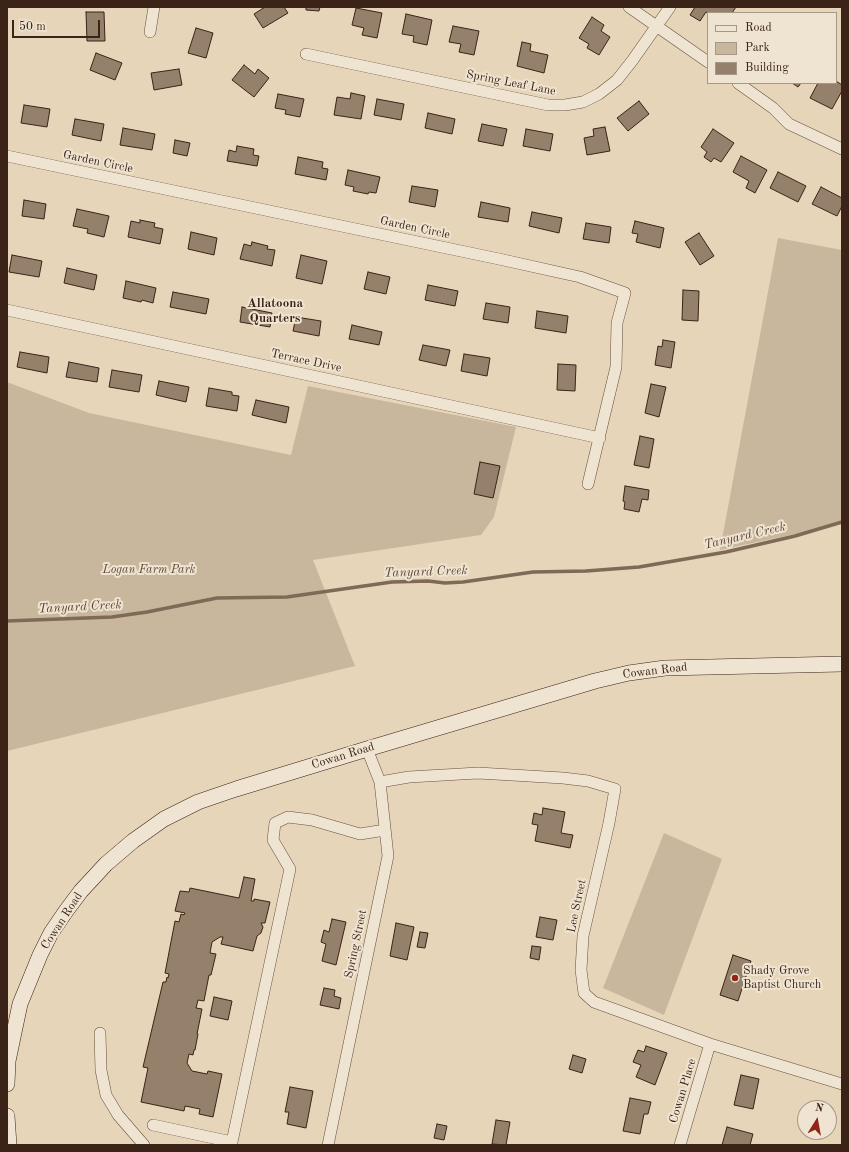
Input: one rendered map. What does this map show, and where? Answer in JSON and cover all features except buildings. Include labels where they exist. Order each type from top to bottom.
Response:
[{"type":"main road","name":"Cowan Road","points":[[7,1084],[8,1061],[20,1004],[37,962],[51,934],[81,891],[106,864],[133,841],[164,819],[198,802],[270,778],[595,681],[629,673],[665,668],[842,664]]},
{"type":"main road","points":[[7,1116],[9,1145]]},
{"type":"street","points":[[150,32],[154,7]]},
{"type":"street","points":[[629,7],[707,61]]},
{"type":"street","name":"Spring Leaf Lane","points":[[306,54],[548,105],[565,105],[583,102],[599,94],[617,80],[670,7]]},
{"type":"street","points":[[739,84],[773,108],[789,124],[842,149]]},
{"type":"street","name":"Garden Circle","points":[[7,156],[514,262],[580,277],[625,293],[617,324],[616,367],[588,484]]},
{"type":"street","name":"Terrace Drive","points":[[7,310],[600,438]]},
{"type":"street","name":"Spring Street","points":[[328,1145],[388,856],[380,782],[367,749]]},
{"type":"street","name":"Lee Street","points":[[380,782],[409,777],[478,773],[570,779],[615,789],[609,823],[583,936],[581,970],[584,993],[594,1002],[710,1044],[842,1084]]},
{"type":"street","points":[[153,1125],[232,1142],[290,869],[273,840],[275,823],[288,817],[312,820],[360,834],[385,830]]},
{"type":"street","points":[[100,1033],[101,1070],[106,1095],[118,1115],[144,1145]]},
{"type":"street","name":"Cowan Place","points":[[680,1145],[710,1044]]},
{"type":"green space","points":[[778,238],[842,250],[842,524],[720,550]]},
{"type":"green space","name":"Logan Farm Park","points":[[7,382],[89,413],[291,455],[308,386],[516,427],[494,517],[481,535],[313,560],[355,666],[7,751]]},
{"type":"green space","points":[[664,833],[722,859],[664,1015],[603,988]]},
{"type":"waterway","name":"Tanyard Creek","points":[[7,621],[112,617],[147,612],[217,598],[287,597],[392,582],[463,582],[533,572],[586,571],[639,567],[726,552],[795,536],[842,522]]},
{"type":"place","name":"Shady Grove Baptist Church","points":[[735,978]]},
{"type":"district","name":"Allatoona Quarters","points":[[275,312]]}]
